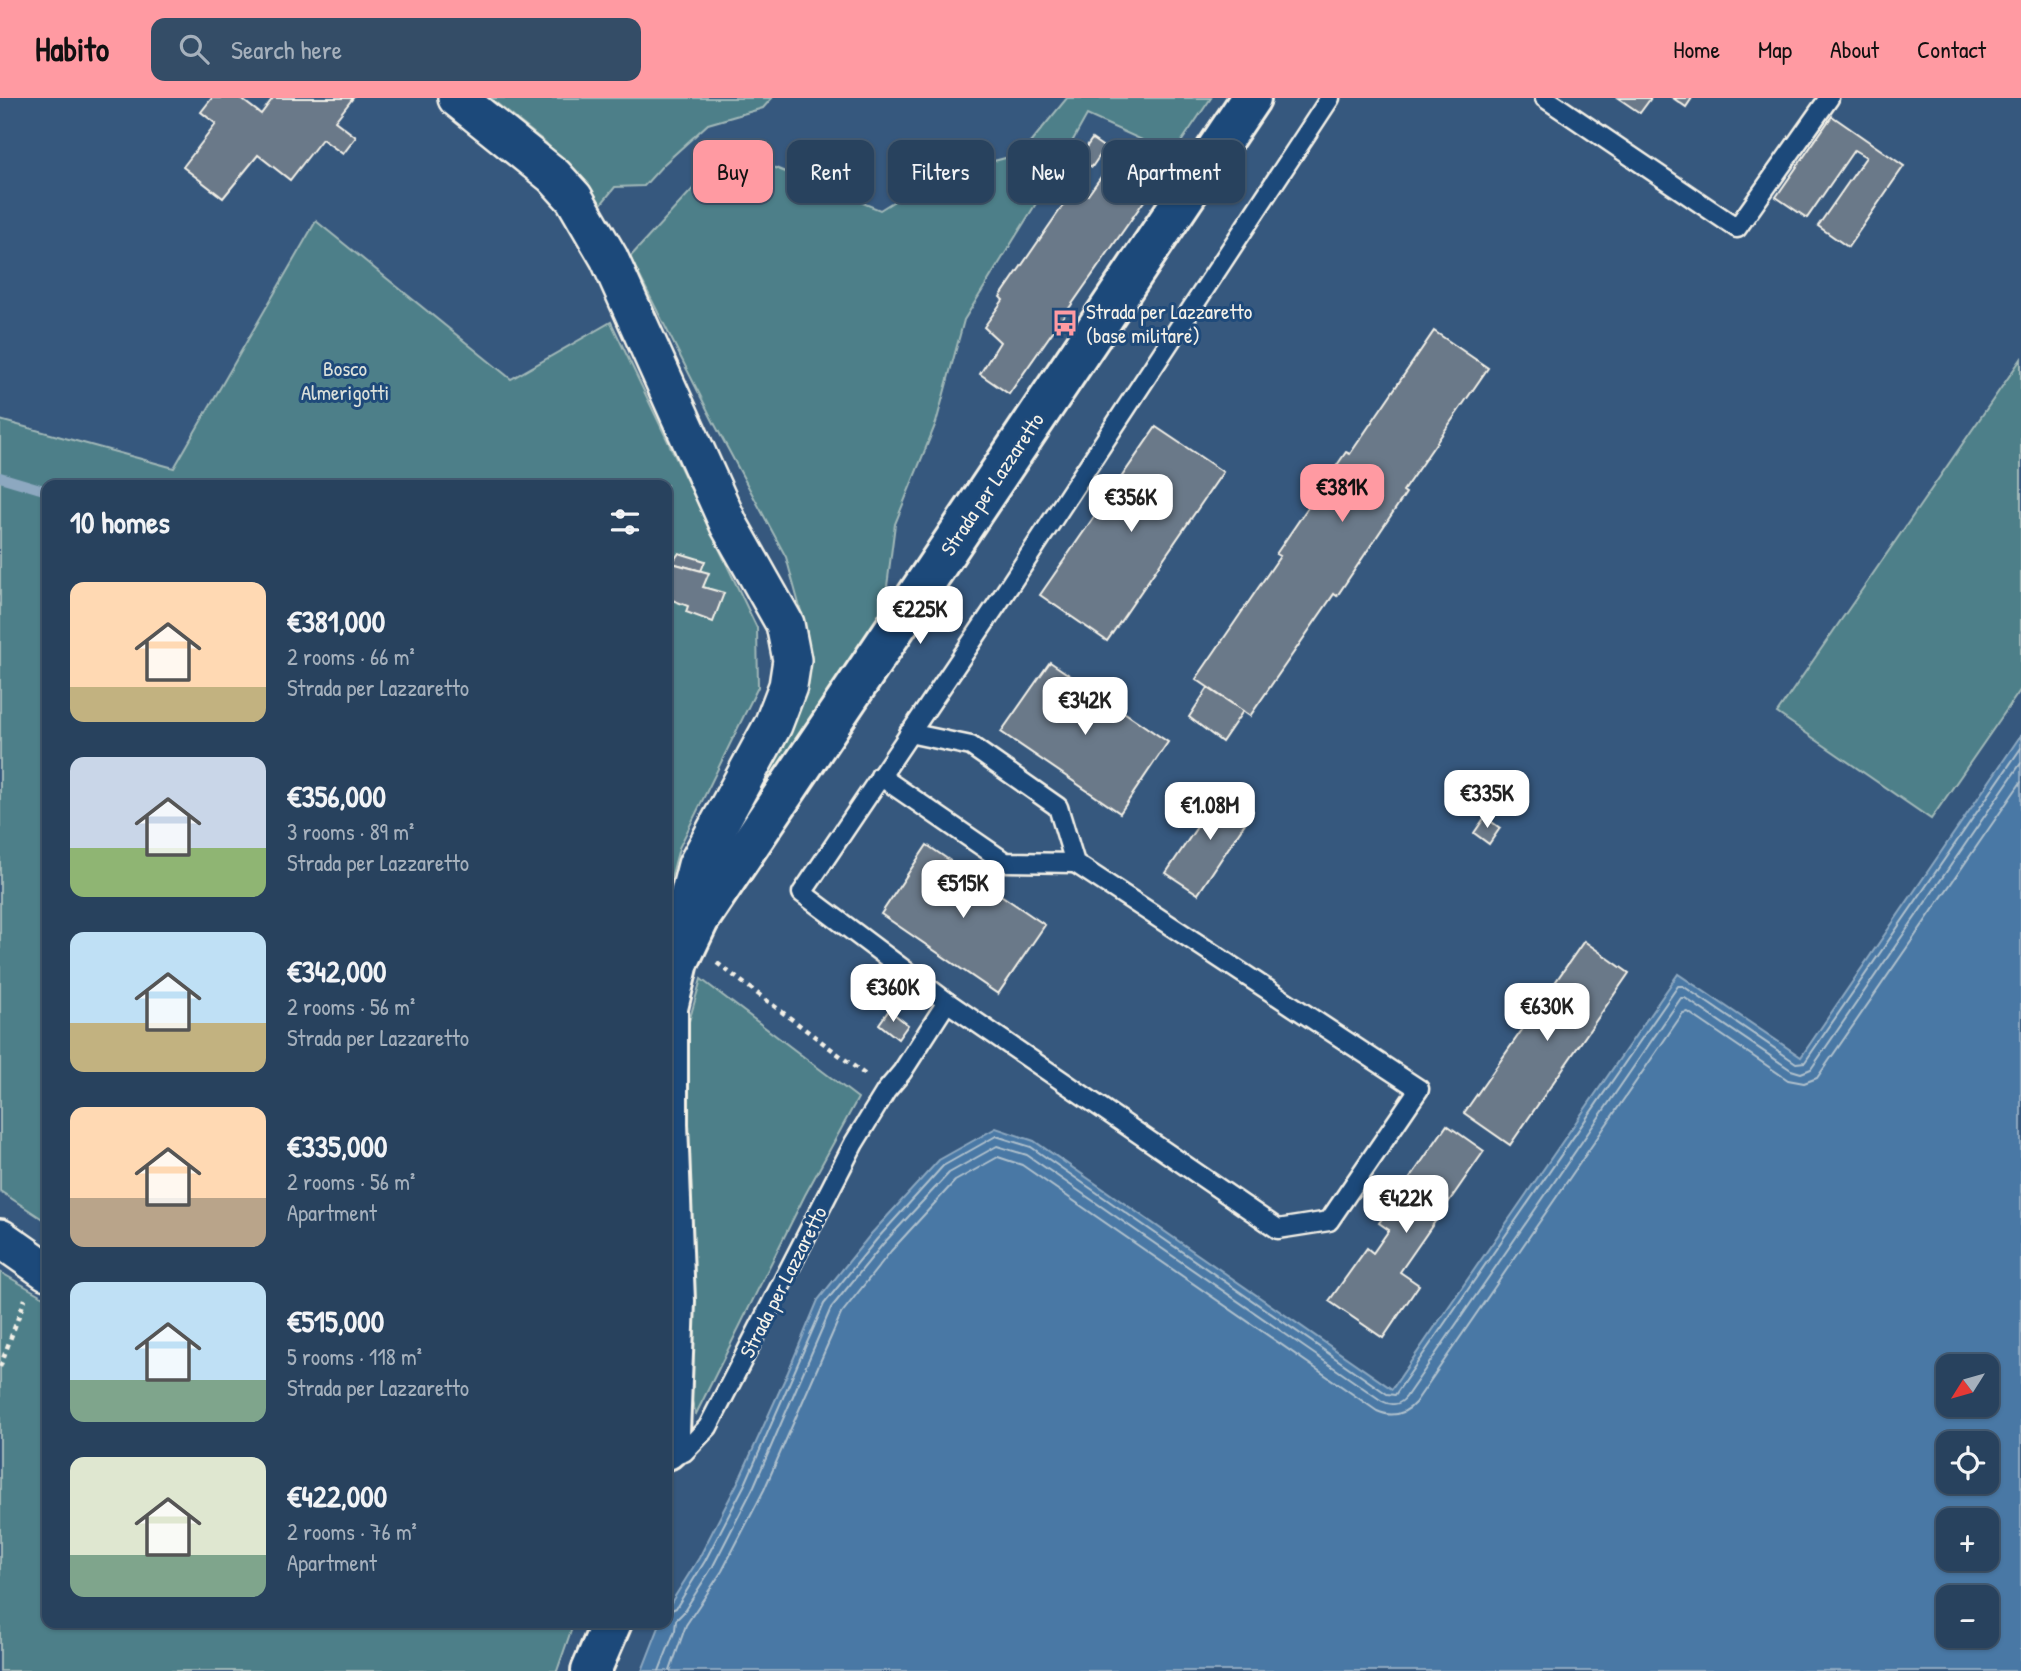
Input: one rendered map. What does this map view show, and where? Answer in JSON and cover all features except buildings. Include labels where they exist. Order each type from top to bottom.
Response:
[{"type":"main road","name":"Strada per Lazzaretto","points":[[672,994],[684,952],[699,920],[1251,98]]},
{"type":"main road","name":"Strada per Lazzaretto","points":[[672,1260],[675,1301],[672,1380]]},
{"type":"main road","points":[[591,1671],[609,1628]]},
{"type":"street","points":[[457,98],[554,176],[574,198],[609,258],[729,525],[785,624],[792,660],[788,686],[774,725],[696,866],[687,904],[684,952]]},
{"type":"street","points":[[0,1238],[37,1282]]},
{"type":"lane","points":[[880,776],[1005,862],[1075,863],[1419,1089],[1329,1221],[1278,1229],[947,1002],[802,893],[1331,98]]},
{"type":"lane","points":[[1545,98],[1737,228],[1829,98]]},
{"type":"lane","points":[[909,733],[971,746],[1058,807],[1075,863]]},
{"type":"lane","name":"Strada per Lazzaretto","points":[[672,1456],[684,1452],[708,1427],[854,1143],[947,1002]]},
{"type":"path","points":[[684,952],[886,1091]]},
{"type":"path","points":[[0,1367],[37,1282]]},
{"type":"green space","points":[[490,98],[772,98],[763,108],[708,124],[644,186],[615,187],[598,208],[546,143]]},
{"type":"green space","points":[[1067,98],[1211,98],[1182,140],[1142,140],[1087,115],[1073,140],[1032,140]]},
{"type":"green space","points":[[1008,157],[1008,203],[1036,203],[964,320],[936,423],[895,524],[884,610],[719,856],[803,693],[807,633],[786,557],[630,257],[693,189],[693,203],[773,203],[773,167],[787,173],[787,203],[863,203],[880,210],[891,203],[994,203],[994,161]]},
{"type":"green space","name":"Bosco Almerigotti","points":[[316,221],[511,379],[611,322],[757,628],[758,687],[679,848],[672,874],[672,480],[42,480],[42,1219],[0,1191],[0,420],[174,468]]},
{"type":"green space","points":[[2021,359],[2021,689],[1931,819],[1777,713]]},
{"type":"green space","points":[[701,979],[858,1098],[805,1195],[696,1414],[691,1398],[688,1025]]},
{"type":"green space","points":[[0,1272],[42,1296],[42,1628],[572,1628],[557,1671],[0,1671]]},
{"type":"water","points":[[2021,735],[2021,1671],[642,1671],[659,1628],[672,1628],[672,1601],[699,1558],[740,1478],[818,1300],[871,1234],[939,1160],[996,1128],[1034,1141],[1392,1389],[1678,974],[1801,1057]]},
{"type":"waterway","points":[[0,477],[42,490]]},
{"type":"place","name":"Strada per Lazzaretto (base militare)","points":[[1065,323]]}]
